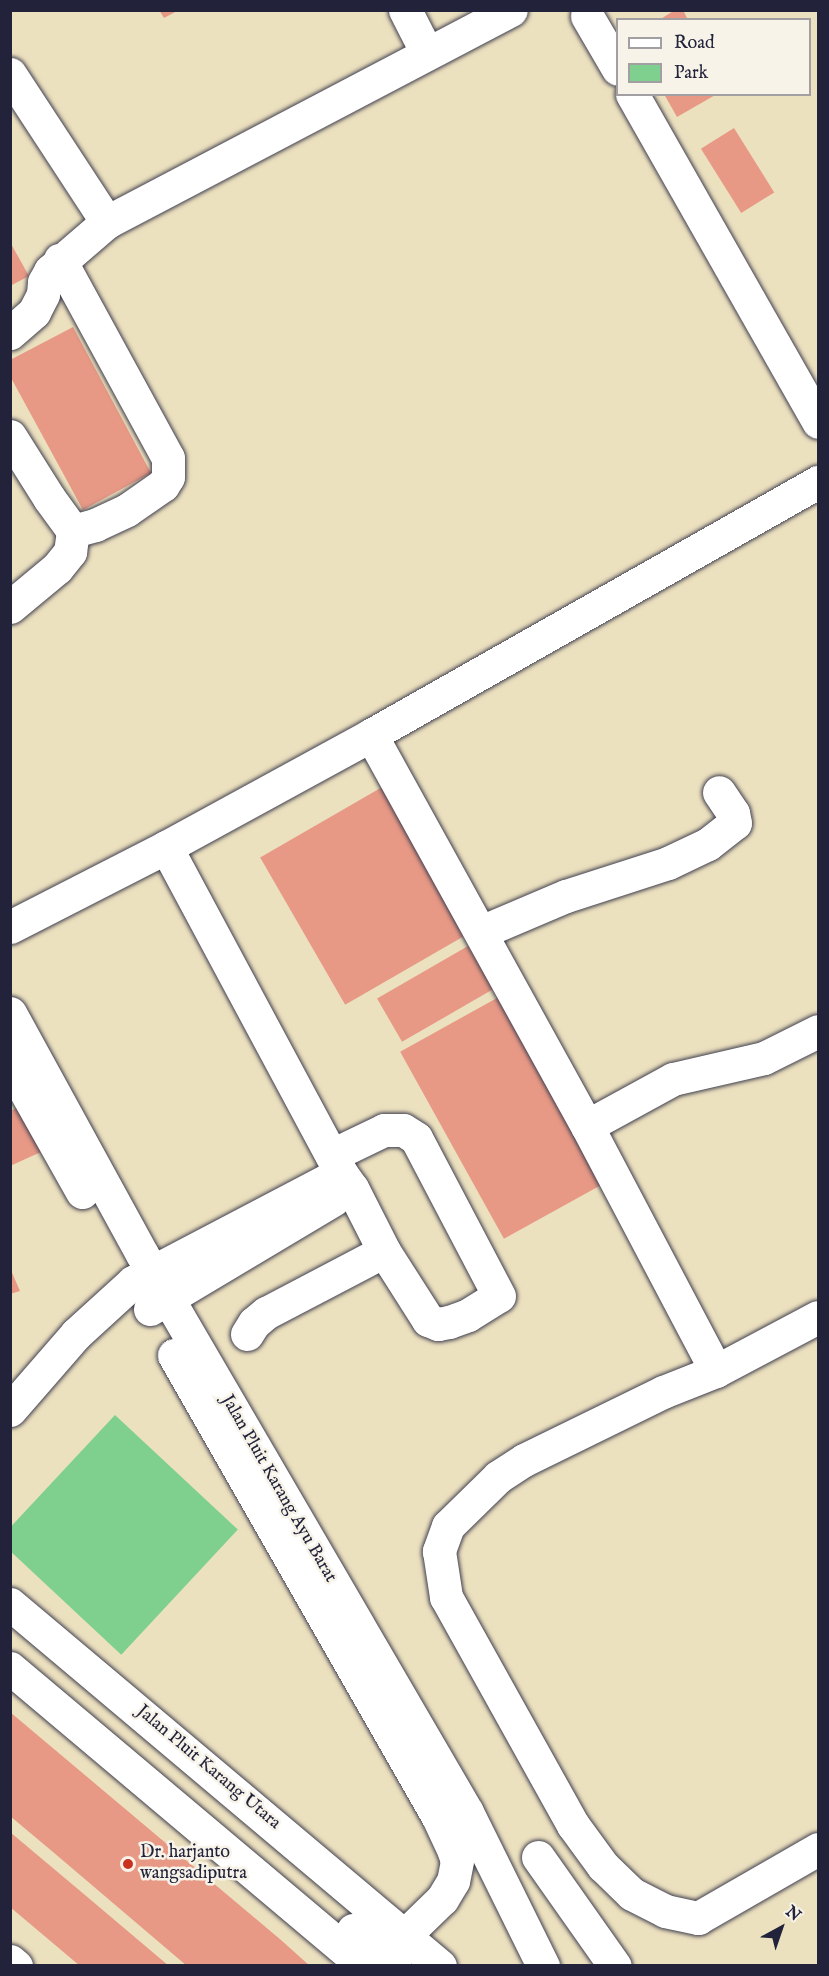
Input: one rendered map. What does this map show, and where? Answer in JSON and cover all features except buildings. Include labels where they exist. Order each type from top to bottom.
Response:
[{"type":"street","points":[[405,10],[427,53]]},
{"type":"street","points":[[10,333],[34,312],[43,294],[44,282],[60,260],[107,222],[511,10]]},
{"type":"street","points":[[589,12],[616,65]]},
{"type":"street","points":[[10,74],[107,222]]},
{"type":"street","points":[[633,96],[819,422]]},
{"type":"street","points":[[60,260],[168,458],[169,472],[164,484],[127,510],[95,525],[73,531]]},
{"type":"street","points":[[10,436],[73,531],[70,552],[57,568],[10,607]]},
{"type":"street","points":[[10,927],[166,847],[371,735],[819,482]]},
{"type":"street","points":[[371,735],[587,1126],[716,1371]]},
{"type":"street","points":[[481,932],[566,896],[668,863],[708,844],[735,823],[733,813],[719,792]]},
{"type":"street","points":[[10,1410],[76,1334],[342,1172],[384,1130],[403,1130],[416,1138],[499,1296],[468,1315],[443,1323],[428,1320],[384,1251],[342,1172],[166,847]]},
{"type":"street","name":"Jalan Pluit Karang Ayu Barat","points":[[10,1013],[151,1290],[438,1817],[454,1852],[457,1861],[453,1881],[442,1899],[405,1935]]},
{"type":"street","points":[[587,1126],[673,1079],[764,1058],[819,1031]]},
{"type":"street","name":"Jalan Pluit Karang Ayu Barat","points":[[10,1064],[151,1290],[467,1812],[543,1965]]},
{"type":"street","points":[[247,1334],[254,1323],[266,1313],[384,1251]]},
{"type":"street","points":[[819,1317],[716,1371],[663,1392],[524,1460],[498,1477],[448,1526],[439,1551],[446,1597],[573,1825],[603,1866],[632,1894],[665,1911],[698,1918],[819,1849]]},
{"type":"street","name":"Jalan Pluit Karang Utara","points":[[10,1604],[138,1708],[440,1965]]},
{"type":"street","points":[[71,1717],[76,1658]]},
{"type":"street","points":[[10,1668],[364,1965]]},
{"type":"street","points":[[138,1708],[130,1705],[115,1710],[111,1718],[117,1733],[395,1965]]},
{"type":"street","points":[[538,1857],[615,1965]]},
{"type":"street","points":[[10,1961],[15,1965]]},
{"type":"green space","points":[[115,1415],[238,1530],[121,1655],[10,1551],[10,1528]]},
{"type":"place","name":"Dr. harjanto wangsadiputra","points":[[128,1864]]}]
